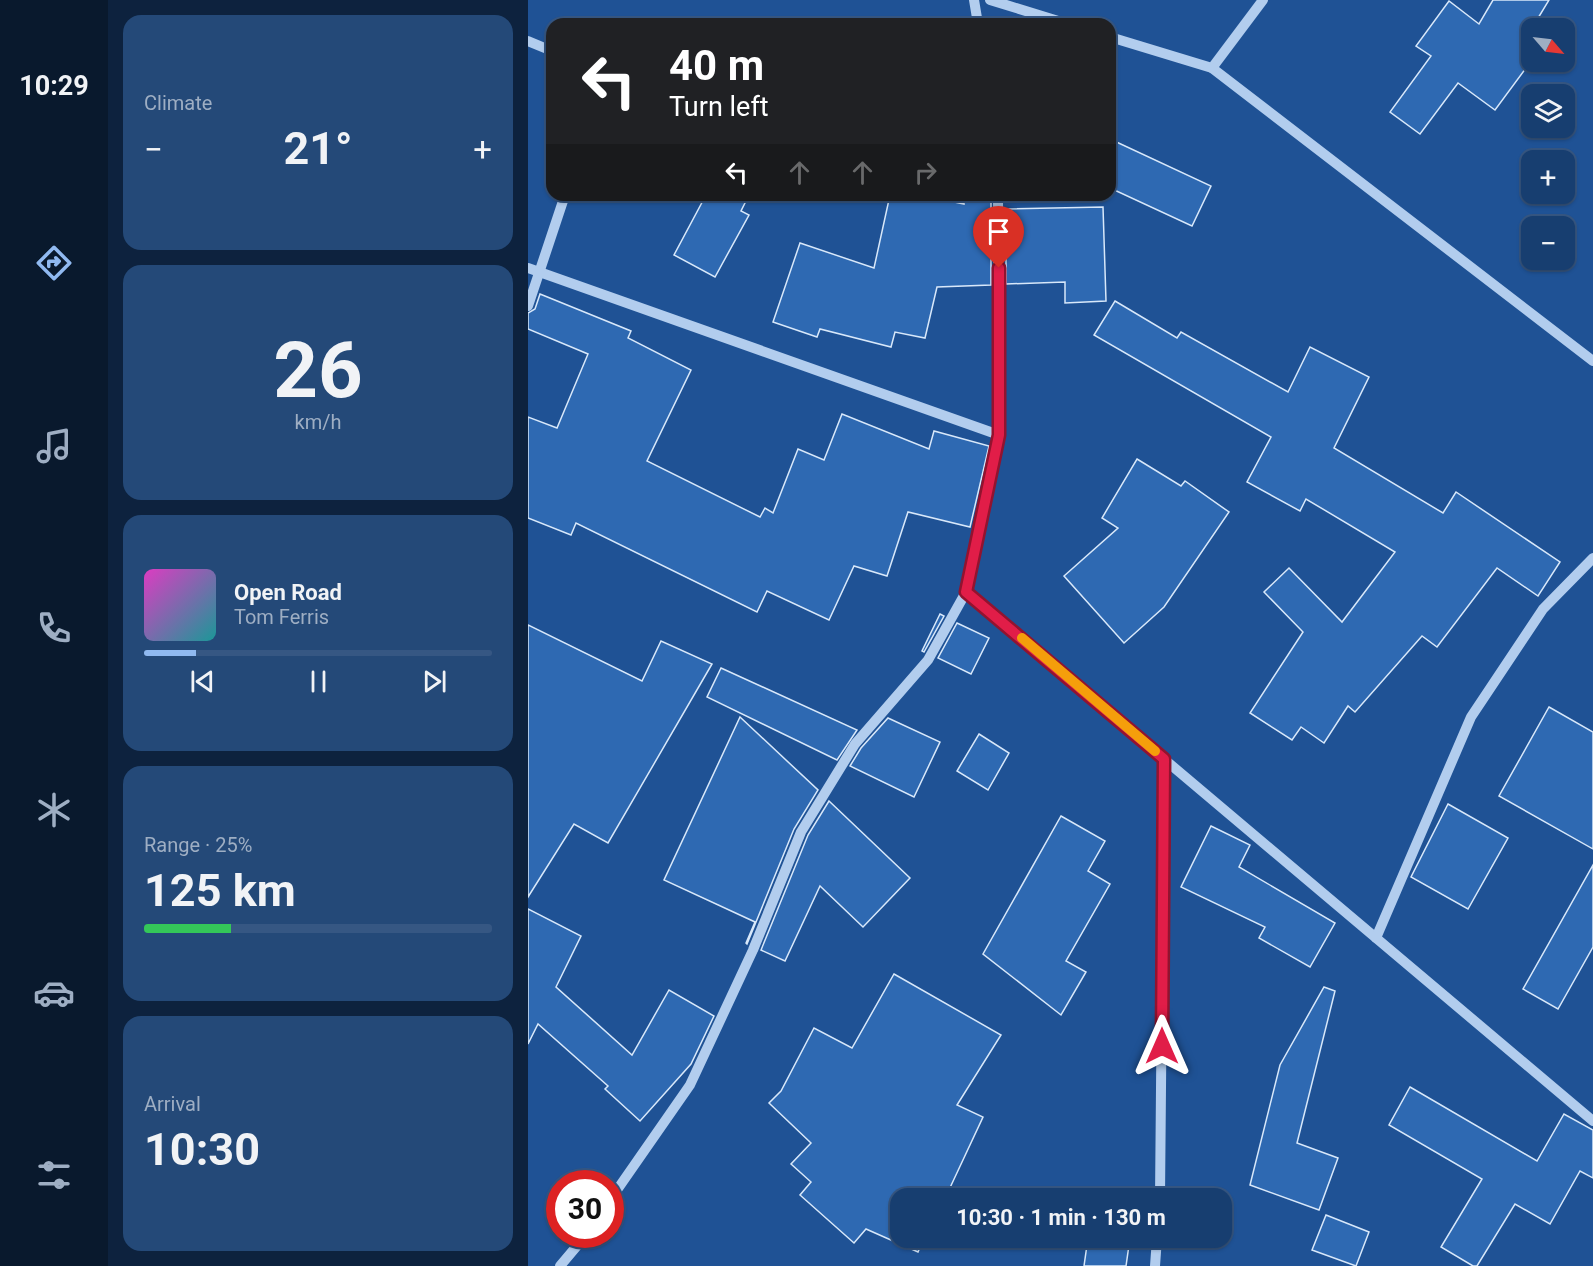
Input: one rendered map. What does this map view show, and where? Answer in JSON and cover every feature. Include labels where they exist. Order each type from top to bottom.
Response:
[{"type":"street","points":[[974,0],[977,18]]},
{"type":"street","points":[[990,0],[1048,18]]},
{"type":"street","points":[[1212,68],[1263,0]]},
{"type":"street","points":[[1116,39],[1212,68],[1593,361]]},
{"type":"street","points":[[528,41],[546,48]]},
{"type":"street","points":[[528,306],[563,201]]},
{"type":"street","points":[[624,1180],[690,1085],[753,950],[801,832],[855,744],[928,660],[966,592],[999,435],[996,201]]},
{"type":"street","points":[[528,268],[999,435]]},
{"type":"street","points":[[1376,938],[1471,717],[1543,609],[1593,558]]},
{"type":"street","points":[[966,592],[1593,1121]]},
{"type":"street","points":[[1160,1188],[1164,759]]},
{"type":"street","points":[[560,1266],[575,1248]]},
{"type":"street","points":[[1155,1266],[1156,1248]]},
{"type":"building","points":[[1493,0],[1549,0],[1538,18],[1521,18],[1521,72],[1523,72],[1495,110],[1458,83],[1420,134],[1390,112],[1431,56],[1416,46],[1449,1],[1479,24]]},
{"type":"building","points":[[1116,142],[1211,186],[1192,226],[1116,191]]},
{"type":"building","points":[[703,201],[746,201],[741,211],[749,215],[715,277],[674,255]]},
{"type":"building","points":[[889,201],[950,201],[964,204],[964,201],[991,201],[991,285],[937,287],[925,338],[895,332],[891,347],[820,329],[817,337],[773,322],[800,243],[874,268]]},
{"type":"building","points":[[1103,207],[1106,301],[1065,303],[1065,282],[1006,284],[1006,209]]},
{"type":"building","points":[[540,294],[631,331],[628,338],[691,370],[647,461],[760,517],[765,508],[773,513],[798,449],[824,460],[842,414],[929,449],[934,431],[989,446],[970,527],[908,512],[887,576],[854,566],[829,620],[767,591],[757,612],[576,523],[571,535],[528,518],[528,417],[557,428],[588,354],[528,329],[528,313],[535,309]]},
{"type":"building","points":[[1115,301],[1177,338],[1181,332],[1288,392],[1310,347],[1369,377],[1334,448],[1443,513],[1456,492],[1560,562],[1538,596],[1497,568],[1437,647],[1422,636],[1355,712],[1348,706],[1324,743],[1301,727],[1292,740],[1250,713],[1303,632],[1264,592],[1289,568],[1342,622],[1395,552],[1306,499],[1300,511],[1247,482],[1271,437],[1094,335]]},
{"type":"building","points":[[1137,459],[1181,486],[1185,481],[1229,512],[1164,607],[1124,643],[1064,576],[1118,528],[1102,518]]},
{"type":"building","points":[[940,614],[944,616],[924,652],[922,651]]},
{"type":"building","points":[[957,623],[989,638],[971,674],[938,658]]},
{"type":"building","points":[[528,625],[642,681],[661,641],[712,664],[608,843],[574,824],[528,897]]},
{"type":"building","points":[[721,668],[857,730],[837,760],[707,697]]},
{"type":"building","points":[[1549,707],[1593,732],[1593,849],[1499,796]]},
{"type":"building","points":[[740,717],[818,790],[794,829],[747,944],[755,922],[664,880]]},
{"type":"building","points":[[888,718],[940,742],[914,797],[850,766],[861,748]]},
{"type":"building","points":[[979,734],[1009,753],[988,790],[957,771]]},
{"type":"building","points":[[829,801],[910,878],[863,927],[820,886],[785,961],[761,950],[808,835]]},
{"type":"building","points":[[1448,804],[1508,838],[1468,909],[1411,877]]},
{"type":"building","points":[[1061,816],[1105,841],[1088,871],[1110,884],[1066,961],[1086,972],[1061,1015],[983,954]]},
{"type":"building","points":[[1211,826],[1250,845],[1239,867],[1335,923],[1310,967],[1259,938],[1265,927],[1181,887]]},
{"type":"building","points":[[1593,865],[1593,947],[1558,1009],[1523,989]]},
{"type":"building","points":[[528,909],[581,936],[556,987],[632,1055],[669,990],[714,1016],[691,1064],[640,1121],[605,1089],[608,1086],[538,1024],[528,1044]]},
{"type":"building","points":[[894,974],[1001,1035],[957,1105],[983,1117],[950,1188],[890,1188],[890,1240],[866,1229],[854,1243],[800,1195],[811,1182],[791,1164],[811,1143],[769,1103],[781,1091],[814,1028],[852,1048]]},
{"type":"building","points":[[1324,987],[1335,991],[1297,1143],[1338,1158],[1319,1210],[1250,1185],[1280,1065]]},
{"type":"building","points":[[1410,1087],[1537,1161],[1564,1114],[1593,1130],[1593,1178],[1580,1171],[1550,1224],[1515,1204],[1477,1266],[1473,1266],[1441,1247],[1482,1179],[1389,1125]]},
{"type":"building","points":[[1326,1215],[1369,1232],[1356,1266],[1312,1250]]},
{"type":"building","points":[[1087,1248],[1129,1248],[1126,1266],[1084,1266]]},
{"type":"slow traffic","points":[[1022,638],[1155,751]]},
{"type":"route","points":[[999,268],[999,435],[966,592],[1164,759],[1162,1046]]}]
